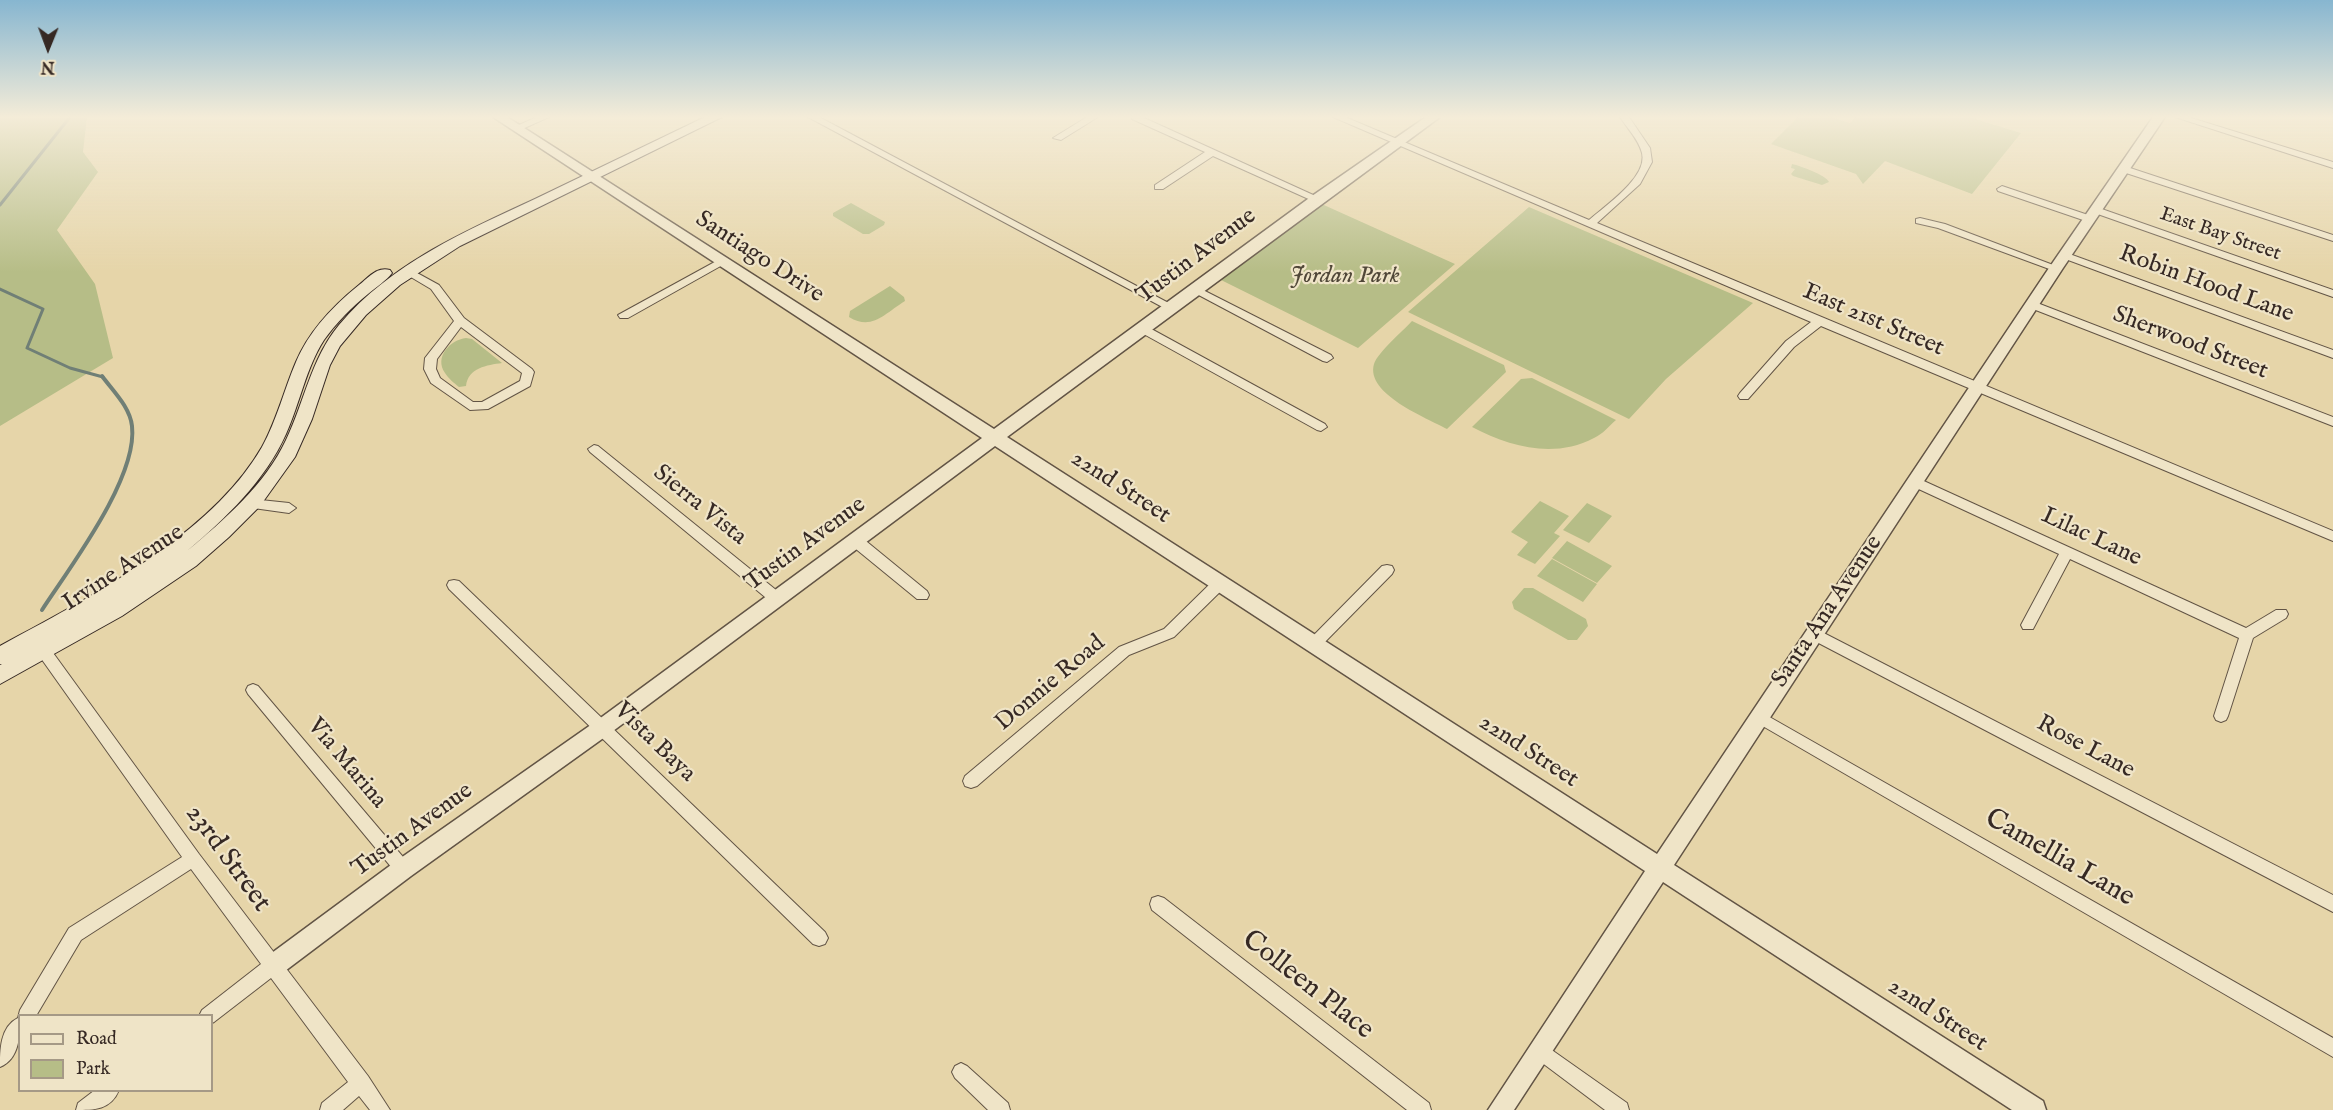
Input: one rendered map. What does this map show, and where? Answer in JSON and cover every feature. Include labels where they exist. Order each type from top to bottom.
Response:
[{"type":"main road","name":"Irvine Avenue","points":[[0,656],[39,644],[185,565],[252,504],[281,465],[294,442],[322,364],[335,341],[374,298],[408,271],[598,169]]},
{"type":"main road","name":"Irvine Avenue","points":[[0,675],[39,644],[140,577],[236,496],[277,436],[288,412],[305,359],[319,336],[337,315],[372,282],[396,265],[470,225],[600,169]]},
{"type":"main road","points":[[408,271],[411,262],[458,236],[470,225]]},
{"type":"street","name":"Santiago Drive","points":[[577,169],[995,438]]},
{"type":"street","points":[[910,169],[1172,308]]},
{"type":"street","points":[[1159,187],[1186,169]]},
{"type":"street","points":[[1252,169],[1317,199]]},
{"type":"street","name":"Tustin Avenue","points":[[211,1014],[403,869],[602,728],[1360,169]]},
{"type":"street","name":"East 21st Street","points":[[1461,169],[2333,536]]},
{"type":"street","points":[[1590,224],[1635,184],[1646,169]]},
{"type":"street","points":[[2124,169],[2333,238]]},
{"type":"street","name":"Santa Ana Avenue","points":[[1500,1110],[2064,255],[2124,169]]},
{"type":"street","name":"East Bay Street","points":[[2002,189],[2093,215],[2333,294]]},
{"type":"street","points":[[1920,221],[1941,226],[2056,268]]},
{"type":"street","name":"Robin Hood Lane","points":[[2064,255],[2333,354]]},
{"type":"street","points":[[624,315],[722,261]]},
{"type":"street","points":[[408,271],[435,287],[460,321],[528,372],[526,383],[484,406],[470,406],[435,380],[430,369],[431,358],[460,321]]},
{"type":"street","points":[[1197,290],[1327,358]]},
{"type":"street","name":"Sherwood Street","points":[[2031,305],[2333,422]]},
{"type":"street","points":[[1744,396],[1790,344],[1819,321]]},
{"type":"street","points":[[1144,329],[1321,427]]},
{"type":"street","name":"22nd Street","points":[[995,438],[2034,1110]]},
{"type":"street","name":"Sierra Vista","points":[[594,449],[776,598]]},
{"type":"street","name":"Lilac Lane","points":[[1915,482],[2247,635]]},
{"type":"street","points":[[252,504],[289,508]]},
{"type":"street","points":[[856,541],[922,595]]},
{"type":"street","points":[[2028,625],[2067,551]]},
{"type":"street","points":[[1314,644],[1387,570]]},
{"type":"street","name":"Donnie Road","points":[[971,781],[1124,651],[1169,633],[1220,584]]},
{"type":"street","name":"Vista Baya","points":[[454,585],[819,938]]},
{"type":"street","points":[[2221,716],[2247,635],[2281,614]]},
{"type":"street","name":"Rose Lane","points":[[1814,634],[2333,904]]},
{"type":"street","name":"23rd Street","points":[[39,644],[193,859],[381,1110]]},
{"type":"street","name":"Via Marina","points":[[253,690],[403,869]]},
{"type":"street","name":"Camellia Lane","points":[[1759,717],[2333,1048]]},
{"type":"street","points":[[27,1014],[75,934],[193,859]]},
{"type":"street","name":"Colleen Place","points":[[1158,904],[1422,1110]]},
{"type":"street","points":[[0,1058],[18,1029]]},
{"type":"street","points":[[1539,1050],[1620,1110]]},
{"type":"street","points":[[962,1072],[1001,1110]]},
{"type":"street","points":[[329,1110],[362,1082]]},
{"type":"street","points":[[85,1110],[108,1092]]},
{"type":"green space","points":[[0,169],[96,169],[98,172],[57,230],[95,284],[113,358],[0,426]]},
{"type":"green space","points":[[1795,169],[1807,169],[1829,182],[1822,185],[1793,176],[1791,174]]},
{"type":"green space","points":[[1841,169],[1878,169],[1863,184],[1856,174]]},
{"type":"green space","points":[[1906,169],[1992,169],[1972,194]]},
{"type":"green space","name":"Jordan Park","points":[[1315,201],[1455,264],[1358,348],[1215,277]]},
{"type":"green space","points":[[851,203],[885,222],[884,225],[869,234],[863,234],[833,216],[833,213]]},
{"type":"green space","points":[[1529,207],[1753,303],[1666,379],[1629,419],[1408,312]]},
{"type":"green space","points":[[890,286],[904,297],[905,301],[871,322],[857,321],[849,317],[850,311]]},
{"type":"green space","points":[[1412,321],[1504,365],[1506,372],[1447,429],[1400,404],[1379,385],[1374,375],[1376,359]]},
{"type":"green space","points":[[466,338],[472,339],[502,363],[479,368],[470,375],[466,386],[459,387],[446,375],[441,361],[449,346]]},
{"type":"green space","points":[[1532,378],[1616,420],[1594,438],[1563,448],[1548,449],[1517,445],[1472,427],[1521,379]]},
{"type":"green space","points":[[1540,501],[1569,516],[1554,533],[1560,536],[1535,564],[1517,555],[1528,542],[1511,532]]},
{"type":"green space","points":[[1587,503],[1612,516],[1589,543],[1563,530]]},
{"type":"green space","points":[[1567,541],[1612,566],[1597,583],[1552,558]]},
{"type":"green space","points":[[1552,559],[1597,584],[1583,602],[1537,576]]},
{"type":"green space","points":[[1524,588],[1533,588],[1586,619],[1588,626],[1577,640],[1568,640],[1514,609],[1512,602]]},
{"type":"waterway","points":[[0,205],[29,169]]},
{"type":"waterway","points":[[0,289],[43,309],[27,348],[70,368],[103,377]]},
{"type":"waterway","points":[[42,610],[84,547],[114,496],[131,447],[131,419],[103,377]]}]
